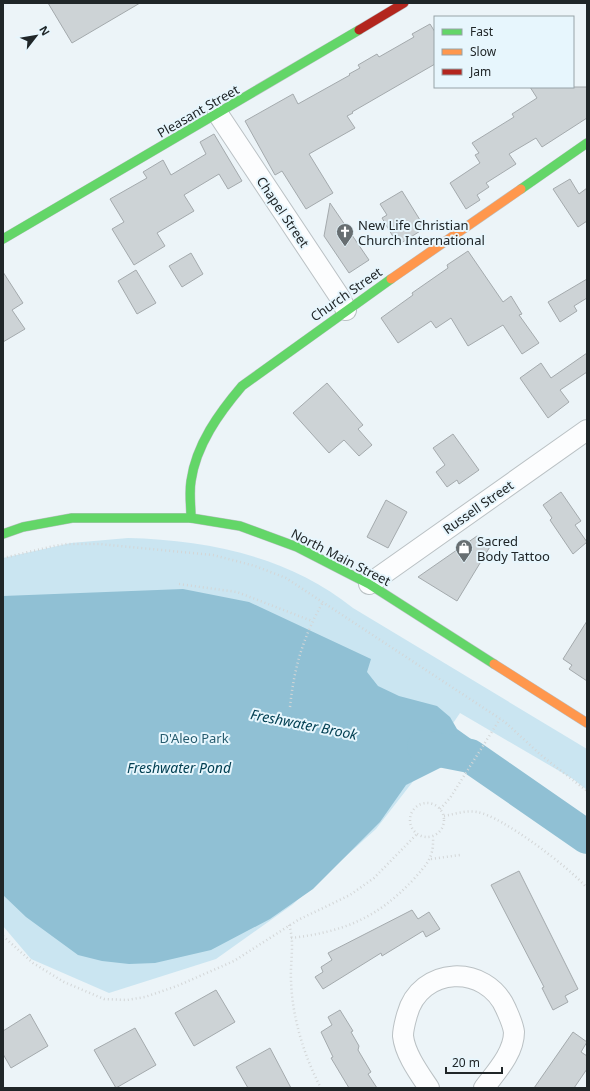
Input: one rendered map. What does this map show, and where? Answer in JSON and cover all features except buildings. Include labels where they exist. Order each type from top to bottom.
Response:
[{"type":"street","name":"Pleasant Street","points":[[3,239],[218,114],[404,3]]},
{"type":"street","name":"Chapel Street","points":[[218,114],[339,296],[346,310]]},
{"type":"street","name":"Church Street","points":[[191,518],[192,474],[199,452],[229,400],[242,386],[346,310],[587,143]]},
{"type":"street","name":"Russell Street","points":[[369,584],[587,430]]},
{"type":"street","name":"North Main Street","points":[[3,534],[23,527],[72,518],[191,518],[240,526],[290,544],[369,584],[587,723]]},
{"type":"street","points":[[429,1088],[406,1047],[403,1035],[408,1011],[418,992],[424,987],[436,980],[461,976],[474,978],[486,984],[496,992],[502,1001],[514,1032],[508,1055],[484,1088]]},
{"type":"path","points":[[3,558],[54,546],[82,543],[213,555],[255,566],[286,578],[513,728],[542,756],[587,791]]},
{"type":"path","points":[[179,584],[237,592],[312,621]]},
{"type":"path","points":[[290,707],[293,676],[312,621],[323,602]]},
{"type":"path","points":[[440,809],[450,798],[500,719]]},
{"type":"path","points":[[430,803],[440,809],[444,816],[443,827],[433,836],[428,838],[417,834],[410,825],[410,819],[414,809],[419,805],[430,803]]},
{"type":"path","points":[[444,816],[477,812],[494,817],[549,854],[571,872],[587,888]]},
{"type":"path","points":[[3,936],[33,963],[64,982],[104,999],[128,1000],[160,993],[206,974],[245,954],[289,925],[350,895],[364,886],[390,863],[417,834]]},
{"type":"path","points":[[291,938],[325,934],[361,921],[390,903],[431,859],[433,836]]},
{"type":"path","points":[[431,859],[460,855]]},
{"type":"path","points":[[289,925],[291,938],[291,991],[296,1020],[314,1073],[321,1088]]},
{"type":"green space","name":"Freshwater Pond","points":[[128,538],[158,539],[188,543],[247,555],[275,564],[303,576],[329,590],[353,608],[587,749],[587,790],[573,779],[460,713],[418,775],[376,829],[292,905],[216,959],[109,993],[31,959],[3,926],[3,558],[71,543]]},
{"type":"water","name":"Freshwater Pond","points":[[183,589],[249,602],[371,659],[367,672],[378,686],[399,696],[437,706],[450,717],[457,729],[478,744],[462,770],[446,765],[406,785],[380,822],[313,889],[270,919],[211,950],[155,963],[129,964],[102,961],[78,955],[26,917],[3,895],[3,596]]},
{"type":"waterway","name":"Freshwater Brook","points":[[424,747],[470,756],[587,837]]},
{"type":"traffic: fast","points":[[3,239],[359,30]]},
{"type":"traffic: fast","points":[[521,189],[587,143]]},
{"type":"traffic: fast","points":[[191,518],[190,486],[194,468],[203,442],[217,418],[242,386],[391,279]]},
{"type":"traffic: fast","points":[[3,534],[23,527],[72,518],[191,518],[240,526],[297,547],[369,584],[494,664]]},
{"type":"traffic: slow","points":[[391,279],[521,189]]},
{"type":"traffic: slow","points":[[494,664],[587,723]]},
{"type":"traffic: jam","points":[[359,30],[404,3]]},
{"type":"place","name":"New Life Christian Church International","points":[[345,247]]},
{"type":"place","name":"Sacred Body Tattoo","points":[[464,563]]},
{"type":"park label","name":"D'Aleo Park","points":[[194,738]]}]
